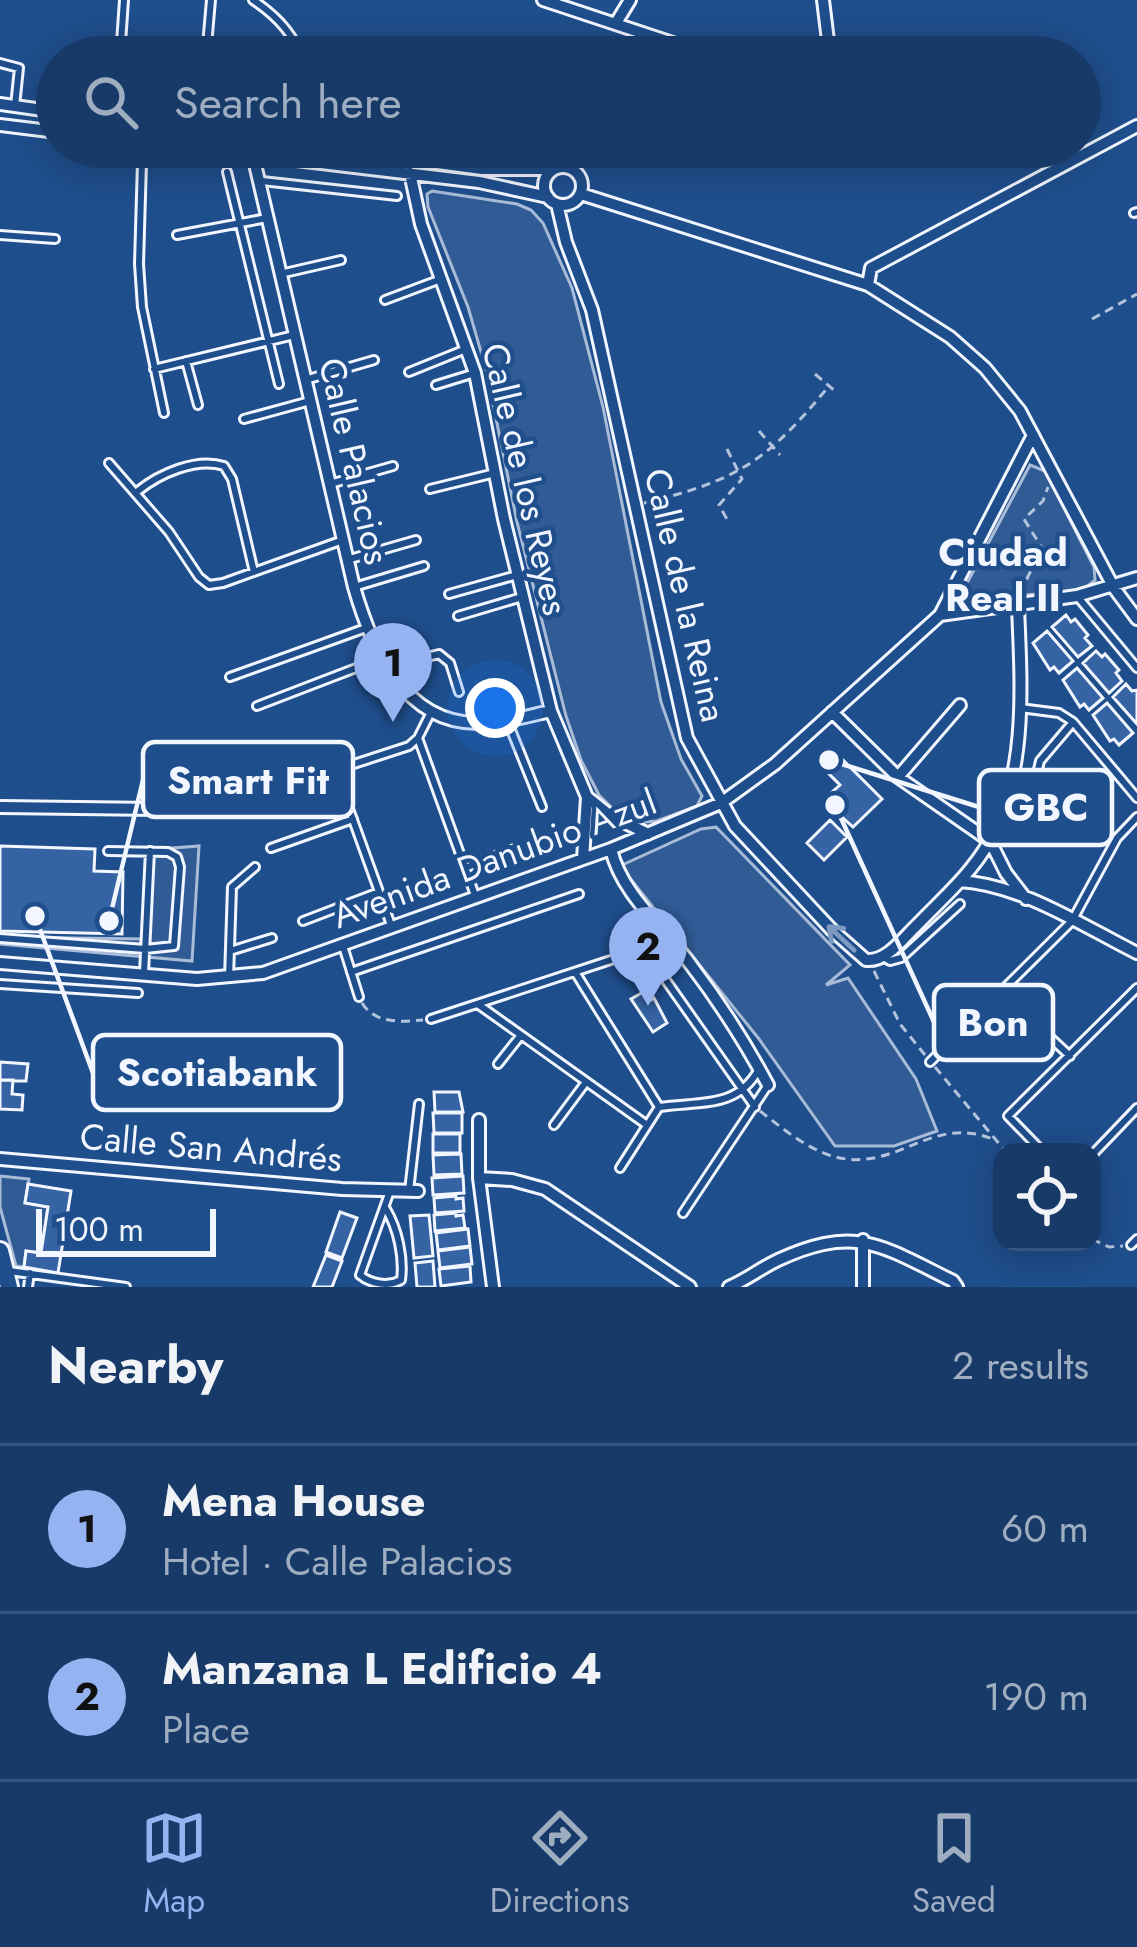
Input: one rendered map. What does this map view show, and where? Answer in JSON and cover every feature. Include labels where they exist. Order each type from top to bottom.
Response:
[{"type":"main road","points":[[0,1251],[7,1279]]},
{"type":"street","points":[[543,0],[656,36]]},
{"type":"street","points":[[616,22],[631,0]]},
{"type":"street","points":[[823,0],[827,36]]},
{"type":"street","points":[[0,104],[36,109]]},
{"type":"street","points":[[0,125],[36,129]]},
{"type":"street","points":[[1101,150],[1136,132]]},
{"type":"street","name":"Calle Palacios","points":[[255,168],[366,628],[392,676],[431,712]]},
{"type":"street","points":[[375,168],[523,189],[568,205],[581,194]]},
{"type":"street","points":[[475,168],[556,168],[578,173],[581,194]]},
{"type":"street","points":[[552,201],[545,179],[556,168]]},
{"type":"street","points":[[868,285],[871,268],[1066,168]]},
{"type":"street","name":"Calle de los Reyes","points":[[410,173],[421,224],[475,373],[551,711],[586,797],[583,859]]},
{"type":"street","points":[[581,194],[868,285],[964,347],[1004,391],[1033,435],[1114,588],[1137,619]]},
{"type":"street","name":"Calle de la Reina","points":[[552,201],[592,310],[639,505],[678,713],[703,774],[764,860],[853,950],[866,960],[883,957]]},
{"type":"street","name":"Avenida Danubio Azul","points":[[0,963],[143,976],[229,978],[263,973],[611,849],[721,803],[775,764],[940,615],[1033,435]]},
{"type":"street","points":[[940,615],[1078,596],[1137,578]]},
{"type":"street","points":[[883,957],[960,881],[990,841],[1017,749],[1018,607]]},
{"type":"street","points":[[898,777],[960,705]]},
{"type":"street","points":[[431,712],[474,724],[551,711]]},
{"type":"street","points":[[832,712],[898,777],[990,841],[1026,899]]},
{"type":"street","points":[[586,797],[648,834]]},
{"type":"street","points":[[0,807],[235,810]]},
{"type":"street","points":[[611,849],[626,884],[690,964],[769,1085]]},
{"type":"street","points":[[960,881],[1026,899],[1137,953]]},
{"type":"street","points":[[479,1120],[479,1178],[494,1287]]},
{"type":"street","name":"Calle San Andrés","points":[[0,1159],[413,1191]]},
{"type":"street","points":[[479,1178],[545,1189],[690,1287]]},
{"type":"street","points":[[862,1240],[863,1287]]},
{"type":"street","points":[[729,1287],[778,1260],[830,1241],[862,1240],[954,1285]]},
{"type":"lane","points":[[121,36],[124,0]]},
{"type":"lane","points":[[208,36],[211,0]]},
{"type":"lane","points":[[253,0],[291,36]]},
{"type":"lane","points":[[0,63],[20,68],[15,106]]},
{"type":"lane","points":[[142,168],[139,264],[164,413]]},
{"type":"lane","points":[[227,172],[279,384]]},
{"type":"lane","points":[[258,180],[397,196]]},
{"type":"lane","points":[[177,235],[267,218]]},
{"type":"lane","points":[[0,235],[55,239]]},
{"type":"lane","points":[[280,274],[340,260]]},
{"type":"lane","points":[[386,300],[441,279]]},
{"type":"lane","points":[[154,369],[294,334]]},
{"type":"lane","points":[[409,372],[466,349]]},
{"type":"lane","points":[[305,380],[374,360]]},
{"type":"lane","points":[[186,362],[198,405]]},
{"type":"lane","points":[[436,386],[475,373]]},
{"type":"lane","points":[[244,419],[310,401]]},
{"type":"lane","points":[[138,491],[164,473],[212,462],[224,466],[232,478],[254,572]]},
{"type":"lane","points":[[109,463],[138,491],[204,583],[215,585],[343,540]]},
{"type":"lane","points":[[330,484],[393,466]]},
{"type":"lane","points":[[430,489],[495,472]]},
{"type":"lane","points":[[348,560],[416,540]]},
{"type":"lane","points":[[354,587],[424,566]]},
{"type":"lane","points":[[448,594],[517,575]]},
{"type":"lane","points":[[1078,596],[1137,668]]},
{"type":"lane","points":[[458,616],[522,597]]},
{"type":"lane","points":[[230,677],[366,628]]},
{"type":"lane","points":[[392,676],[439,654],[450,663],[459,692]]},
{"type":"lane","points":[[257,706],[382,658]]},
{"type":"lane","points":[[1020,708],[1059,713],[1073,722],[1137,798]]},
{"type":"lane","points":[[274,790],[409,746],[431,712]]},
{"type":"lane","points":[[507,721],[542,807]]},
{"type":"lane","points":[[1021,841],[1040,760],[1073,722]]},
{"type":"lane","points":[[418,738],[476,898]]},
{"type":"lane","points":[[335,770],[392,928]]},
{"type":"lane","points":[[930,1062],[1072,921],[1117,838],[1137,817]]},
{"type":"lane","points":[[271,848],[353,819]]},
{"type":"lane","points":[[465,868],[514,849]]},
{"type":"lane","points":[[0,938],[171,949],[177,938],[179,861],[173,854],[108,851]]},
{"type":"lane","points":[[143,976],[150,851]]},
{"type":"lane","points":[[229,978],[232,886],[255,868]]},
{"type":"lane","points":[[303,921],[379,892]]},
{"type":"lane","points":[[351,972],[579,893]]},
{"type":"lane","points":[[883,957],[890,961],[901,958],[960,904]]},
{"type":"lane","points":[[230,951],[272,938]]},
{"type":"lane","points":[[343,946],[359,997]]},
{"type":"lane","points":[[431,1019],[629,954],[647,956],[755,1107]]},
{"type":"lane","points":[[575,972],[659,1107]]},
{"type":"lane","points":[[0,983],[139,992]]},
{"type":"lane","points":[[1033,1143],[1007,1116],[1137,988]]},
{"type":"lane","points":[[999,990],[1070,1056]]},
{"type":"lane","points":[[477,1004],[647,1125]]},
{"type":"lane","points":[[498,1064],[521,1035]]},
{"type":"lane","points":[[620,1168],[659,1107],[743,1093],[759,1069]]},
{"type":"lane","points":[[554,1125],[586,1082]]},
{"type":"lane","points":[[682,1213],[769,1085]]},
{"type":"lane","points":[[413,1191],[419,1104]]},
{"type":"lane","points":[[1101,1146],[1137,1108]]},
{"type":"lane","points":[[386,1209],[402,1268],[401,1280],[394,1284],[372,1282],[360,1275],[390,1191]]},
{"type":"lane","points":[[7,1279],[30,1273],[125,1287]]},
{"type":"lane","points":[[28,1287],[30,1273]]},
{"type":"lane","points":[[50,1287],[51,1276]]},
{"type":"path","points":[[1092,319],[1137,294]]},
{"type":"path","points":[[815,374],[836,392]]},
{"type":"path","points":[[640,488],[639,505],[706,488],[773,447],[829,386]]},
{"type":"path","points":[[759,431],[780,455]]},
{"type":"path","points":[[727,449],[742,479],[719,505],[728,521]]},
{"type":"path","points":[[1018,607],[1022,587],[1042,548],[1024,519],[1034,513],[1046,489],[1058,478]]},
{"type":"path","points":[[359,997],[366,1010],[383,1020],[431,1019]]},
{"type":"path","points":[[755,1107],[812,1148],[835,1157],[873,1159],[953,1131],[995,1140]]},
{"type":"path","points":[[989,1132],[1007,1116]]},
{"type":"path","points":[[1101,1243],[1134,1242]]},
{"type":"shaded area","points":[[432,191],[531,210],[543,223],[572,288],[603,407],[661,702],[681,759],[702,796],[697,806],[657,821],[634,823],[599,795],[581,760],[517,522],[486,369],[468,307],[428,207],[427,194]]},
{"type":"shaded area","points":[[1030,465],[1045,471],[1094,567],[1095,580],[1083,590],[967,600],[966,585]]},
{"type":"shaded area","points":[[716,827],[850,965],[826,985],[848,978],[916,1079],[937,1131],[894,1146],[835,1146],[759,1039],[620,866],[701,829]]},
{"type":"shaded area","points":[[199,846],[192,961],[0,944],[0,937],[146,939],[148,850]]},
{"type":"shaded area","points":[[0,1176],[29,1179],[25,1202],[48,1207],[41,1253],[26,1251],[24,1267],[16,1266],[0,1207]]},
{"type":"building","points":[[1066,615],[1071,622],[1075,619],[1092,646],[1078,657],[1052,627]]},
{"type":"building","points":[[1047,631],[1073,661],[1059,673],[1054,667],[1050,670],[1033,643]]},
{"type":"building","points":[[1096,651],[1119,670],[1116,673],[1122,681],[1109,693],[1083,663]]},
{"type":"building","points":[[1077,668],[1103,698],[1089,710],[1084,704],[1080,707],[1063,680]]},
{"type":"building","points":[[1126,684],[1137,690],[1137,724],[1113,697]]},
{"type":"building","points":[[1107,703],[1133,733],[1119,745],[1110,741],[1093,715]]},
{"type":"building","points":[[831,748],[882,799],[853,827],[831,807],[831,793],[840,785],[817,762]]},
{"type":"building","points":[[830,820],[847,837],[824,860],[807,843]]},
{"type":"building","points":[[0,846],[95,849],[94,871],[123,872],[122,934],[0,931]]},
{"type":"building","points":[[645,991],[667,1023],[653,1032],[631,999]]},
{"type":"building","points":[[0,1062],[28,1064],[26,1081],[0,1080]]},
{"type":"building","points":[[0,1080],[13,1080],[12,1094],[23,1095],[22,1110],[0,1109]]},
{"type":"building","points":[[434,1092],[459,1092],[463,1112],[435,1112]]},
{"type":"building","points":[[433,1113],[462,1113],[462,1133],[434,1133]]},
{"type":"building","points":[[433,1134],[460,1134],[460,1153],[433,1153]]},
{"type":"building","points":[[461,1154],[462,1174],[434,1175],[433,1155]]},
{"type":"building","points":[[463,1176],[464,1193],[433,1195],[432,1178]]},
{"type":"building","points":[[28,1184],[71,1191],[58,1273],[24,1267],[26,1251],[41,1253],[48,1207],[25,1203]]},
{"type":"building","points":[[434,1198],[463,1198],[464,1211],[435,1213]]},
{"type":"building","points":[[340,1212],[357,1218],[342,1258],[326,1252]]},
{"type":"building","points":[[429,1215],[433,1256],[414,1258],[410,1216]]},
{"type":"building","points":[[434,1215],[463,1215],[465,1228],[435,1231]]},
{"type":"building","points":[[468,1229],[470,1246],[438,1250],[436,1233]]},
{"type":"building","points":[[470,1247],[472,1264],[440,1268],[438,1251]]},
{"type":"building","points":[[326,1255],[342,1261],[332,1287],[313,1287]]},
{"type":"building","points":[[433,1261],[435,1287],[417,1287],[415,1263]]},
{"type":"building","points":[[470,1266],[471,1282],[441,1286],[439,1269]]},
{"type":"place","name":"Mena House","points":[[393,722]]},
{"type":"place","name":"GBC","points":[[829,760]]},
{"type":"place","name":"Bon","points":[[835,805]]},
{"type":"place","name":"Scotiabank","points":[[35,916]]},
{"type":"place","name":"Smart Fit","points":[[109,921]]},
{"type":"place","name":"Manzana L Edificio 4","points":[[648,1006]]},
{"type":"district","name":"Ciudad Real II","points":[[1003,574]]}]
